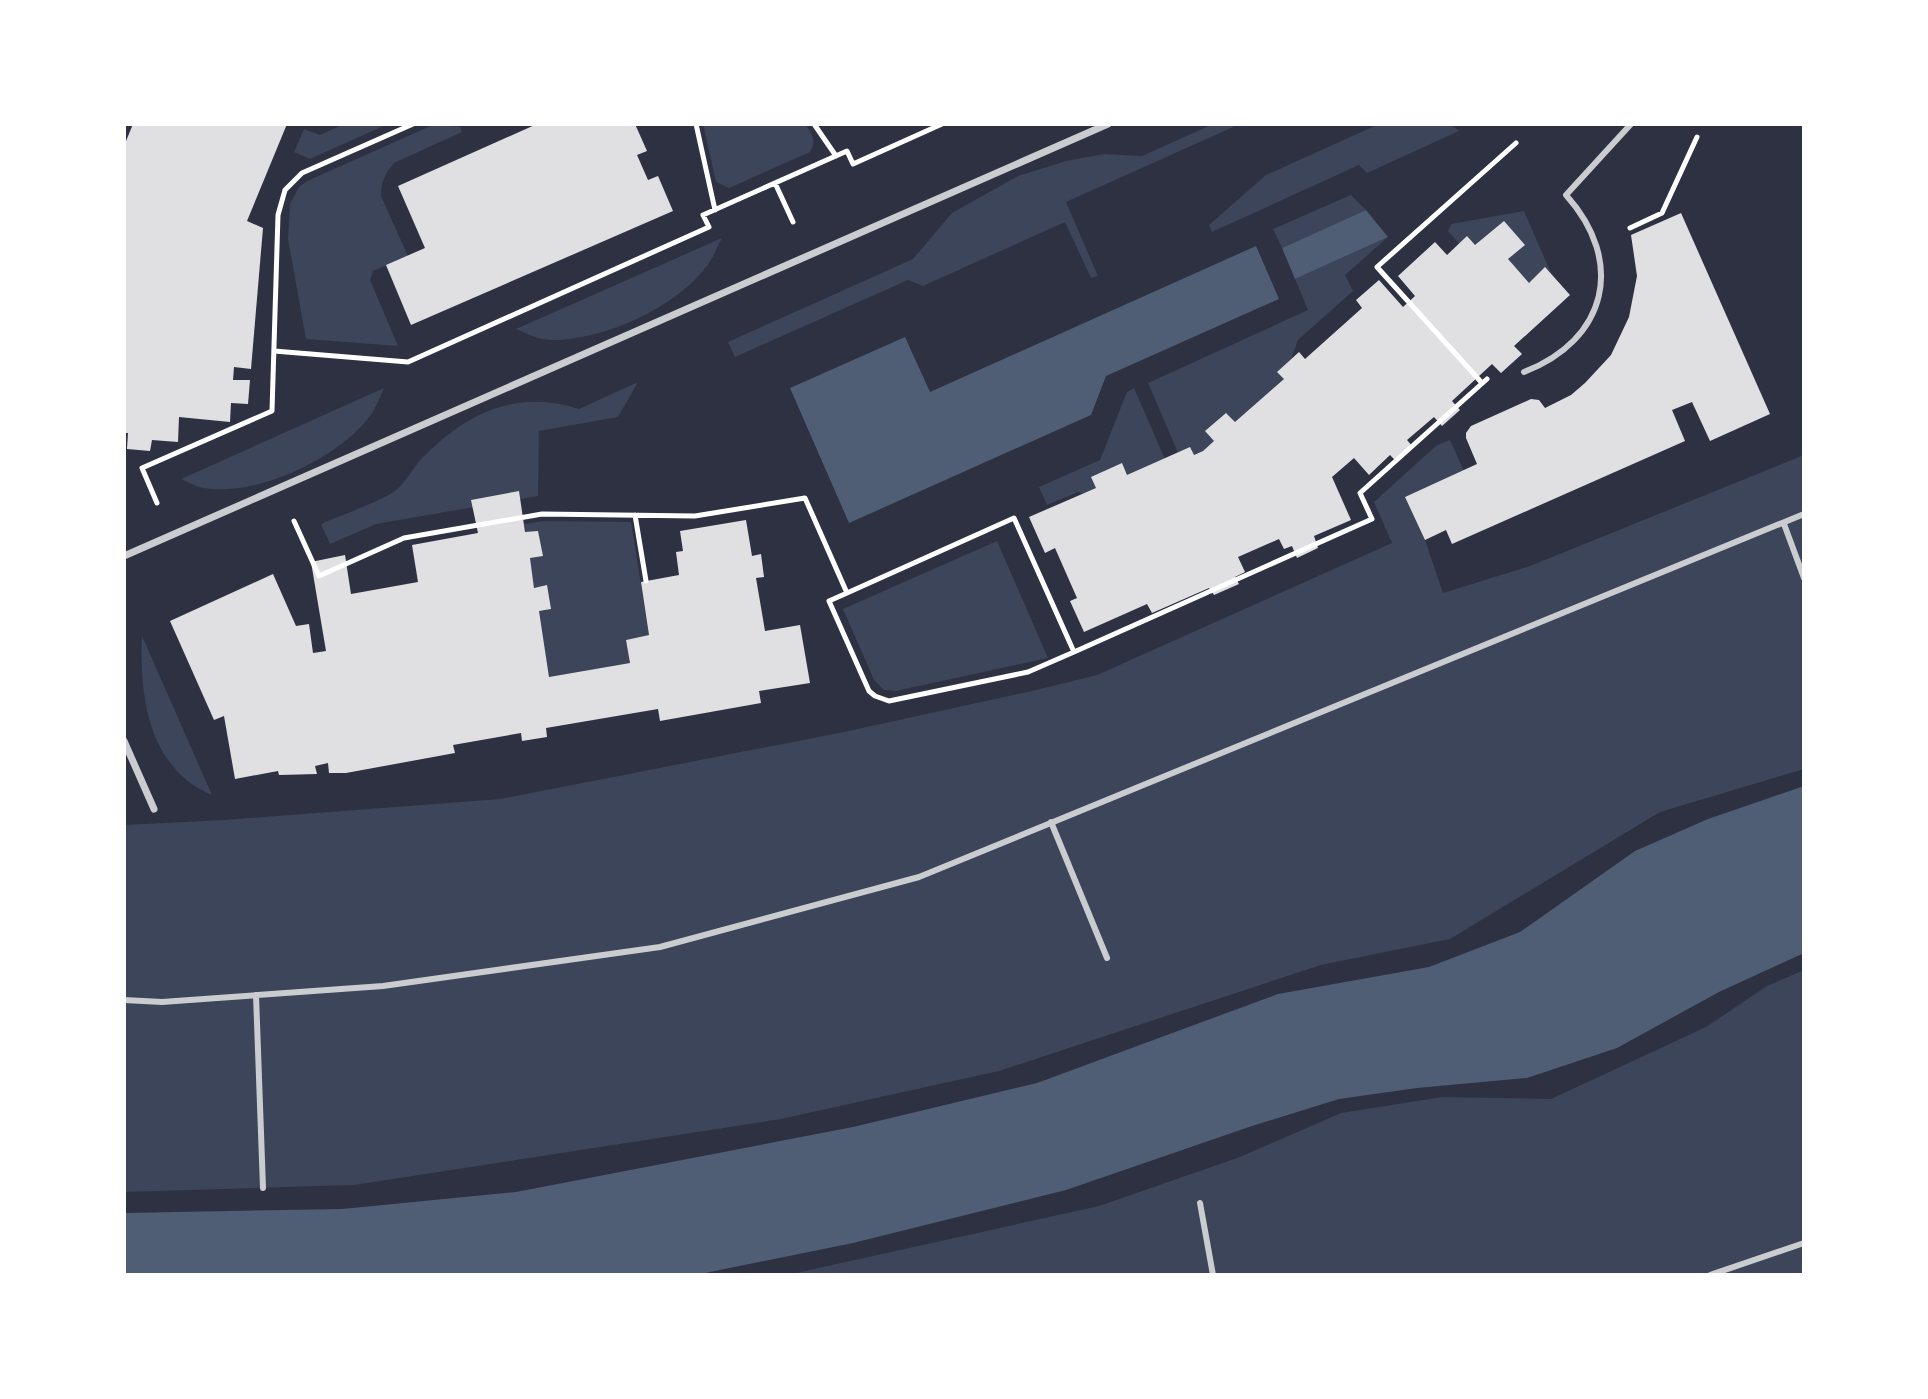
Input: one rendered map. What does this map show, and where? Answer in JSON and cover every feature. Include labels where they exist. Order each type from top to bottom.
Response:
[{"type":"street","points":[[124,556],[1108,124]]},
{"type":"street","points":[[124,741],[154,809]]},
{"type":"lane","points":[[1524,372],[1550,362],[1572,344],[1589,322],[1599,296],[1601,264],[1596,241],[1585,216],[1566,195],[1631,124]]},
{"type":"lane","points":[[124,1000],[162,1002],[383,986],[660,947],[919,877],[1804,514]]},
{"type":"lane","points":[[1784,524],[1804,578]]},
{"type":"lane","points":[[1051,822],[1107,958]]},
{"type":"lane","points":[[256,995],[263,1188]]},
{"type":"lane","points":[[1200,1203],[1213,1275]]},
{"type":"lane","points":[[1710,1275],[1804,1243]]},
{"type":"path","points":[[171,535],[142,468],[272,411],[278,215],[285,190],[302,173],[413,124]]},
{"type":"path","points":[[696,124],[715,210]]},
{"type":"path","points":[[814,124],[836,156]]},
{"type":"path","points":[[274,351],[408,362],[709,227],[703,215],[847,151],[853,164],[942,124]]},
{"type":"path","points":[[1601,264],[1624,231],[1662,213],[1697,137]]},
{"type":"path","points":[[1482,383],[1377,267],[1516,143]]},
{"type":"path","points":[[1074,652],[1014,518],[829,601],[865,684],[882,699],[897,700],[1028,672],[1074,652],[1372,519],[1360,493],[1493,374]]},
{"type":"path","points":[[279,488],[319,576],[404,538],[542,514],[695,516],[805,498],[847,593]]},
{"type":"path","points":[[635,515],[646,581]]},
{"type":"shaded area","points":[[344,124],[388,124],[310,159],[294,152],[304,129],[320,135]]},
{"type":"shaded area","points":[[435,124],[460,127],[462,132],[394,163],[382,187],[381,196],[408,256],[373,271],[370,280],[398,346],[306,339],[288,239],[290,204],[299,187]]},
{"type":"shaded area","points":[[703,124],[805,124],[812,134],[813,144],[810,152],[729,188],[716,182]]},
{"type":"shaded area","points":[[1213,124],[1240,124],[1066,202],[1098,276],[1091,278],[1065,222],[923,286],[908,280],[735,357],[728,342],[913,259],[952,213],[1018,176],[1066,161],[1104,154],[1142,156]]},
{"type":"shaded area","points":[[1379,124],[1450,124],[1459,131],[1367,173],[1359,165],[1212,232],[1209,225],[1266,175]]},
{"type":"shaded area","points":[[1351,195],[1366,210],[1282,248],[1273,229]]},
{"type":"shaded area","points":[[1366,210],[1388,237],[1295,279],[1282,248]]},
{"type":"shaded area","points":[[1524,211],[1563,301],[1533,327],[1448,231],[1451,224]]},
{"type":"shaded area","points":[[1388,237],[1345,275],[1353,291],[1298,340],[1284,379],[1203,451],[1181,460],[1148,383],[1308,310],[1295,279]]},
{"type":"shaded area","points":[[722,238],[711,260],[682,291],[663,305],[621,326],[557,340],[541,339],[516,329]]},
{"type":"shaded area","points":[[1256,246],[1279,299],[1106,376],[1091,415],[849,523],[790,388],[905,337],[930,392]]},
{"type":"shaded area","points":[[638,382],[618,417],[539,431],[538,496],[376,524],[330,544],[321,524],[395,491],[440,441],[475,417],[494,409],[534,402],[579,409]]},
{"type":"shaded area","points":[[384,388],[372,413],[356,432],[318,460],[295,471],[272,480],[225,489],[201,487],[181,479]]},
{"type":"shaded area","points":[[1134,388],[1168,466],[1096,498],[1078,492],[1047,505],[1039,487],[1100,460],[1127,392]]},
{"type":"shaded area","points":[[1450,440],[1464,471],[1405,497],[1425,540],[1443,593],[1530,566],[1804,455],[1804,769],[1660,812],[1450,939],[1321,965],[999,1071],[781,1119],[354,1185],[124,1192],[124,825],[500,799],[839,733],[1097,675],[1392,543],[1374,502],[1437,445]]},
{"type":"shaded area","points":[[543,521],[631,522],[649,635],[626,640],[630,663],[549,677],[524,524]]},
{"type":"shaded area","points":[[997,541],[1048,658],[896,691],[884,690],[874,680],[843,609]]},
{"type":"shaded area","points":[[142,636],[212,795],[174,768],[152,729],[143,683]]},
{"type":"shaded area","points":[[1804,786],[1804,953],[1719,992],[1617,1048],[1527,1078],[1339,1099],[1066,1190],[853,1243],[695,1275],[124,1275],[124,1213],[342,1209],[516,1192],[853,1127],[1037,1083],[1278,994],[1429,967],[1520,932],[1635,851],[1708,819]]},
{"type":"shaded area","points":[[1804,970],[1804,1275],[787,1275],[1099,1206],[1240,1157],[1341,1113],[1442,1097],[1551,1099],[1706,1027],[1767,986]]},
{"type":"building","points":[[133,124],[287,124],[247,221],[263,228],[251,369],[234,367],[233,380],[250,380],[248,404],[231,403],[230,422],[179,417],[178,442],[152,440],[150,451],[127,449],[128,433],[124,433],[124,146]]},
{"type":"building","points":[[537,124],[635,124],[647,151],[637,155],[648,180],[658,176],[673,211],[411,325],[386,265],[425,248],[398,186]]},
{"type":"building","points":[[1681,213],[1770,414],[1710,441],[1692,402],[1672,410],[1685,441],[1452,544],[1446,530],[1425,540],[1405,497],[1477,464],[1466,438],[1471,426],[1531,399],[1539,400],[1545,408],[1571,395],[1585,383],[1611,355],[1629,317],[1637,276],[1631,235]]},
{"type":"building","points":[[1504,221],[1525,245],[1508,259],[1529,283],[1545,267],[1570,295],[1514,346],[1522,354],[1501,373],[1492,364],[1452,401],[1460,410],[1442,426],[1434,417],[1407,440],[1413,447],[1397,462],[1390,455],[1369,475],[1354,458],[1332,477],[1351,520],[1314,536],[1318,548],[1297,558],[1292,546],[1284,549],[1279,539],[1238,557],[1245,572],[1235,577],[1239,584],[1214,595],[1209,588],[1152,613],[1147,604],[1084,632],[1070,601],[1077,598],[1055,548],[1045,553],[1029,517],[1096,488],[1091,477],[1122,463],[1127,475],[1190,447],[1194,455],[1203,451],[1214,441],[1205,431],[1226,413],[1235,422],[1284,379],[1277,372],[1299,352],[1305,359],[1362,308],[1356,300],[1379,280],[1403,307],[1415,296],[1398,276],[1435,242],[1447,255],[1467,236],[1475,245]]},
{"type":"building","points":[[519,491],[525,532],[538,531],[543,556],[530,558],[534,588],[547,585],[551,609],[539,611],[549,677],[630,663],[626,640],[649,635],[641,582],[679,575],[676,552],[683,551],[680,531],[746,520],[752,556],[761,554],[764,577],[756,578],[765,631],[800,625],[810,683],[759,691],[761,703],[660,721],[658,709],[546,728],[547,737],[522,741],[521,733],[453,745],[455,753],[346,773],[329,773],[328,763],[315,766],[317,774],[279,775],[278,771],[235,779],[224,716],[214,720],[170,621],[273,574],[296,626],[309,624],[313,653],[326,651],[311,562],[345,555],[351,594],[418,582],[412,545],[478,533],[471,500]]}]
